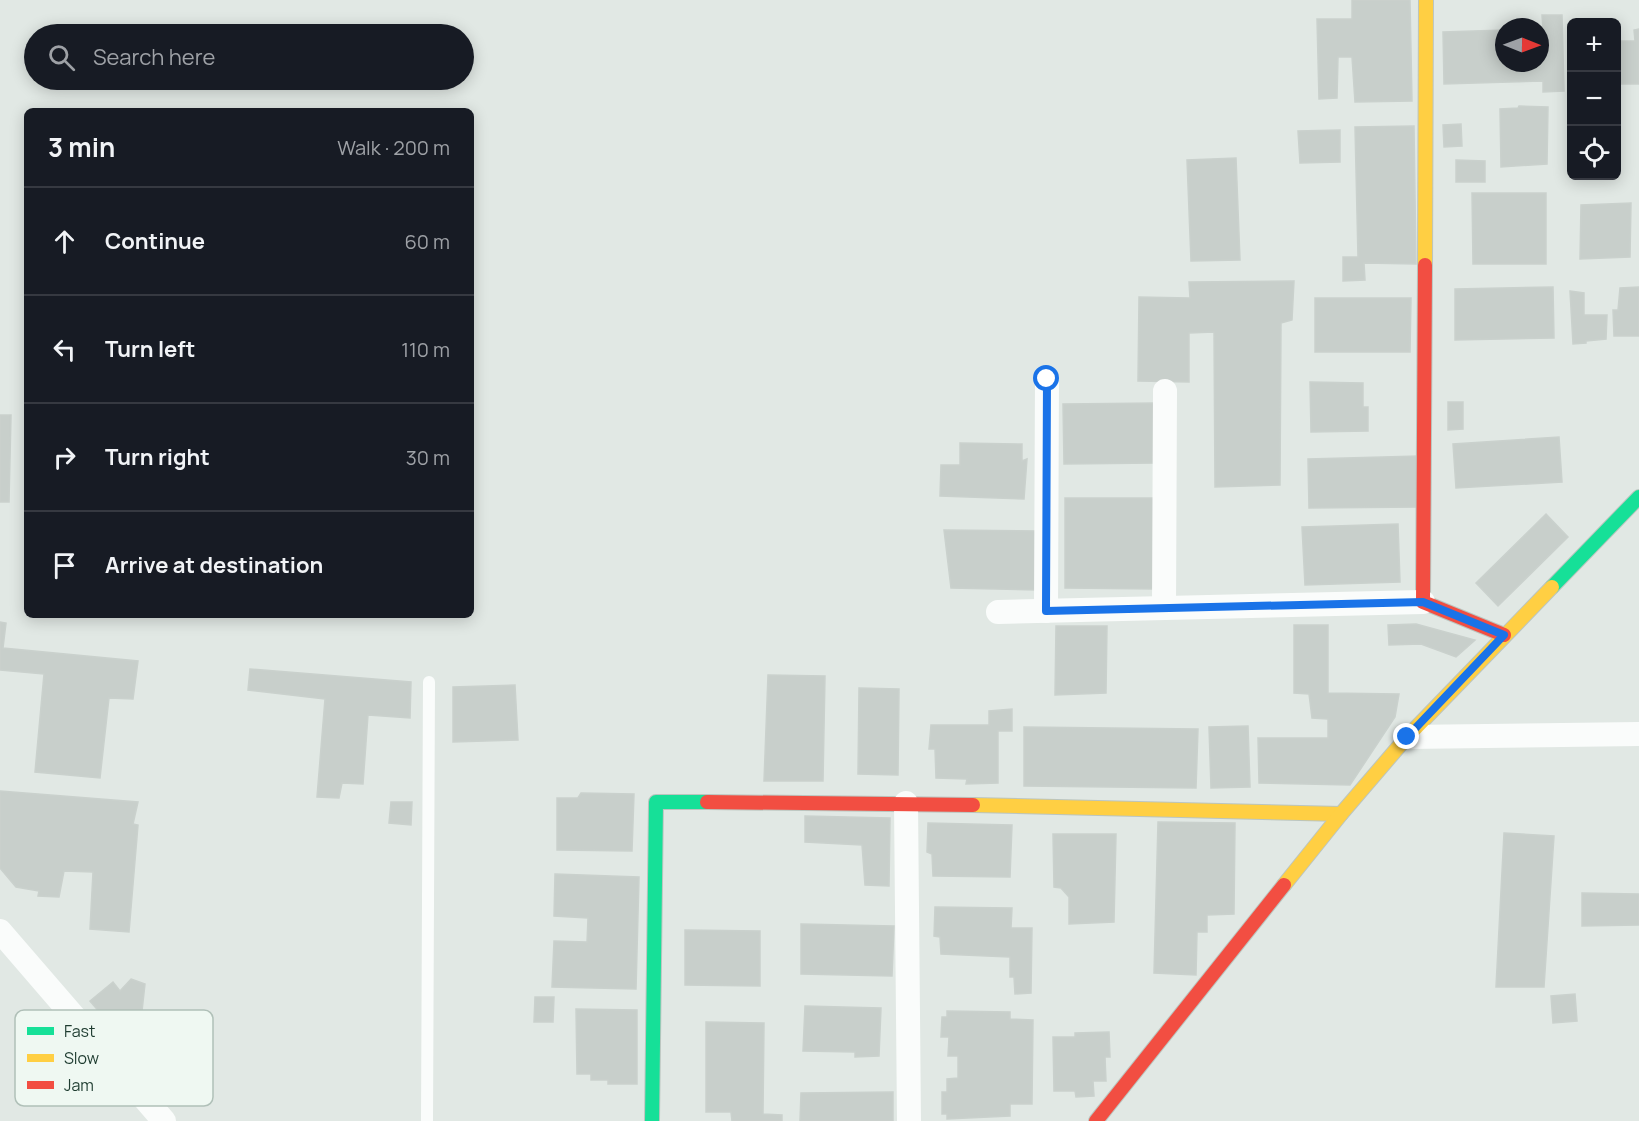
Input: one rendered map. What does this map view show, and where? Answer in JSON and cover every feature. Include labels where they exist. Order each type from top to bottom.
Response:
[{"type":"street","points":[[1423,602],[1426,0]]},
{"type":"street","points":[[1046,611],[1047,379]]},
{"type":"street","points":[[1164,608],[1165,391]]},
{"type":"street","points":[[1096,1121],[1341,814],[1407,737],[1639,497]]},
{"type":"street","points":[[998,612],[1423,602],[1504,635]]},
{"type":"street","points":[[1407,737],[1639,734]]},
{"type":"street","points":[[652,1121],[656,801],[906,803],[1341,814]]},
{"type":"street","points":[[906,803],[909,1121]]},
{"type":"street","points":[[0,931],[68,1010]]},
{"type":"street","points":[[151,1106],[164,1121]]},
{"type":"lane","points":[[427,1121],[429,682]]},
{"type":"building","points":[[1352,0],[1410,0],[1412,101],[1355,102],[1352,57],[1338,57],[1337,98],[1319,99],[1317,19],[1352,19]]},
{"type":"building","points":[[1542,15],[1562,15],[1564,91],[1543,92],[1543,81],[1444,84],[1443,32],[1495,30],[1495,72],[1549,72],[1549,18],[1542,18]]},
{"type":"building","points":[[1639,29],[1639,84],[1621,84],[1621,41],[1635,41],[1634,30]]},
{"type":"building","points":[[1519,106],[1548,107],[1547,164],[1501,167],[1500,109],[1518,108]]},
{"type":"building","points":[[1461,124],[1462,146],[1444,147],[1443,125]]},
{"type":"building","points":[[1414,126],[1416,264],[1364,263],[1365,280],[1343,281],[1343,257],[1358,257],[1355,127]]},
{"type":"building","points":[[1340,130],[1340,162],[1300,163],[1298,131]]},
{"type":"building","points":[[1236,158],[1240,260],[1191,261],[1187,160]]},
{"type":"building","points":[[1456,160],[1485,161],[1485,182],[1456,182]]},
{"type":"building","points":[[1472,193],[1546,193],[1546,264],[1473,264]]},
{"type":"building","points":[[1631,203],[1630,257],[1580,259],[1581,205]]},
{"type":"building","points":[[1294,281],[1292,320],[1281,323],[1280,485],[1215,487],[1214,332],[1189,333],[1189,382],[1138,381],[1139,297],[1190,298],[1189,282]]},
{"type":"building","points":[[1553,287],[1554,338],[1455,340],[1455,289]]},
{"type":"building","points":[[1639,287],[1639,336],[1614,336],[1613,310],[1618,310],[1620,288]]},
{"type":"building","points":[[1570,291],[1584,293],[1584,315],[1607,315],[1606,339],[1573,344]]},
{"type":"building","points":[[1315,298],[1411,298],[1410,352],[1315,352]]},
{"type":"building","points":[[1310,382],[1363,383],[1363,407],[1368,407],[1368,431],[1311,432]]},
{"type":"building","points":[[1448,402],[1463,402],[1463,429],[1448,430]]},
{"type":"building","points":[[1157,403],[1156,463],[1064,464],[1063,404]]},
{"type":"building","points":[[0,415],[11,415],[9,502],[0,502]]},
{"type":"building","points":[[1559,437],[1562,482],[1456,488],[1453,444]]},
{"type":"building","points":[[960,443],[1022,444],[1022,461],[1027,459],[1024,499],[940,496],[941,465],[960,465]]},
{"type":"building","points":[[1419,456],[1420,507],[1309,508],[1308,459]]},
{"type":"building","points":[[1065,498],[1156,498],[1156,589],[1065,588]]},
{"type":"building","points":[[1546,514],[1568,537],[1498,606],[1476,583]]},
{"type":"building","points":[[1398,524],[1400,582],[1305,585],[1302,527]]},
{"type":"building","points":[[944,530],[1037,531],[1037,590],[951,588]]},
{"type":"building","points":[[0,622],[6,623],[3,648],[138,661],[133,699],[109,698],[100,778],[35,772],[44,674],[0,670]]},
{"type":"building","points":[[1416,624],[1475,640],[1456,657],[1421,644],[1389,645],[1388,625]]},
{"type":"building","points":[[1294,625],[1328,625],[1328,693],[1399,694],[1395,717],[1350,785],[1259,783],[1258,738],[1328,738],[1328,719],[1312,718],[1309,694],[1294,693]]},
{"type":"building","points":[[1056,626],[1107,626],[1106,693],[1055,695]]},
{"type":"building","points":[[250,669],[411,682],[410,718],[368,715],[363,784],[342,783],[339,798],[317,797],[325,699],[248,690]]},
{"type":"building","points":[[768,675],[825,676],[823,781],[764,781]]},
{"type":"building","points":[[515,685],[518,740],[453,742],[453,687]]},
{"type":"building","points":[[859,688],[899,689],[898,775],[858,774]]},
{"type":"building","points":[[1012,709],[1012,731],[998,731],[998,783],[966,784],[967,779],[936,778],[935,749],[929,749],[931,725],[989,725],[989,711]]},
{"type":"building","points":[[1248,726],[1250,787],[1211,788],[1209,727]]},
{"type":"building","points":[[1024,727],[1198,729],[1196,788],[1024,786]]},
{"type":"building","points":[[0,791],[138,802],[133,824],[138,825],[129,932],[90,929],[93,872],[64,871],[59,897],[38,896],[39,891],[16,887],[0,868]]},
{"type":"building","points":[[581,793],[634,794],[632,851],[557,850],[557,798],[578,798]]},
{"type":"building","points":[[391,802],[412,802],[411,825],[389,823]]},
{"type":"building","points":[[805,816],[890,818],[889,886],[865,885],[862,845],[805,842]]},
{"type":"building","points":[[1158,822],[1235,823],[1234,914],[1207,915],[1207,932],[1197,932],[1196,975],[1154,973]]},
{"type":"building","points":[[928,823],[1012,825],[1010,877],[933,876],[932,854],[927,852]]},
{"type":"building","points":[[1504,833],[1554,836],[1544,987],[1496,987]]},
{"type":"building","points":[[1053,834],[1116,834],[1114,922],[1069,924],[1069,897],[1061,888],[1054,887]]},
{"type":"building","points":[[555,874],[639,877],[636,989],[552,987],[554,941],[587,942],[588,918],[554,916]]},
{"type":"building","points":[[1582,893],[1639,894],[1639,925],[1582,926]]},
{"type":"building","points":[[935,907],[1012,908],[1011,928],[1032,928],[1031,993],[1015,994],[1014,977],[1010,977],[1010,957],[941,954],[940,937],[934,936]]},
{"type":"building","points":[[801,924],[894,926],[892,976],[801,974]]},
{"type":"building","points":[[685,930],[760,931],[760,986],[685,985]]},
{"type":"building","points":[[131,979],[145,984],[142,1010],[98,1010],[90,1001],[113,982],[120,991]]},
{"type":"building","points":[[1575,994],[1577,1021],[1553,1023],[1551,996]]},
{"type":"building","points":[[535,997],[554,997],[553,1022],[534,1022]]},
{"type":"building","points":[[805,1006],[881,1008],[879,1056],[855,1057],[855,1052],[803,1051]]},
{"type":"building","points":[[576,1009],[637,1010],[637,1084],[608,1084],[608,1080],[591,1080],[591,1074],[577,1074]]},
{"type":"building","points":[[947,1011],[1010,1012],[1010,1019],[1033,1020],[1032,1104],[1010,1104],[1010,1116],[947,1119],[947,1114],[942,1114],[942,1092],[947,1092],[947,1079],[958,1078],[958,1056],[948,1056],[949,1037],[941,1037],[942,1017],[947,1017]]},
{"type":"building","points":[[706,1022],[764,1023],[763,1114],[782,1115],[782,1121],[732,1121],[731,1112],[706,1112]]},
{"type":"building","points":[[1109,1032],[1110,1057],[1105,1057],[1106,1081],[1093,1081],[1094,1096],[1076,1097],[1075,1091],[1054,1091],[1053,1037],[1075,1037],[1075,1033]]},
{"type":"building","points":[[893,1092],[893,1121],[800,1121],[801,1093]]},
{"type":"traffic: fast","points":[[1552,587],[1639,497]]},
{"type":"traffic: fast","points":[[652,1121],[656,802],[707,802]]},
{"type":"traffic: slow","points":[[1425,265],[1426,0]]},
{"type":"traffic: slow","points":[[1284,885],[1407,737],[1552,587]]},
{"type":"traffic: slow","points":[[973,805],[1341,814]]},
{"type":"traffic: jam","points":[[1425,265],[1423,602],[1504,635]]},
{"type":"traffic: jam","points":[[707,802],[973,805]]},
{"type":"traffic: jam","points":[[1096,1121],[1284,885]]},
{"type":"route","points":[[1047,379],[1046,611],[1423,602],[1504,635],[1407,737]]}]
